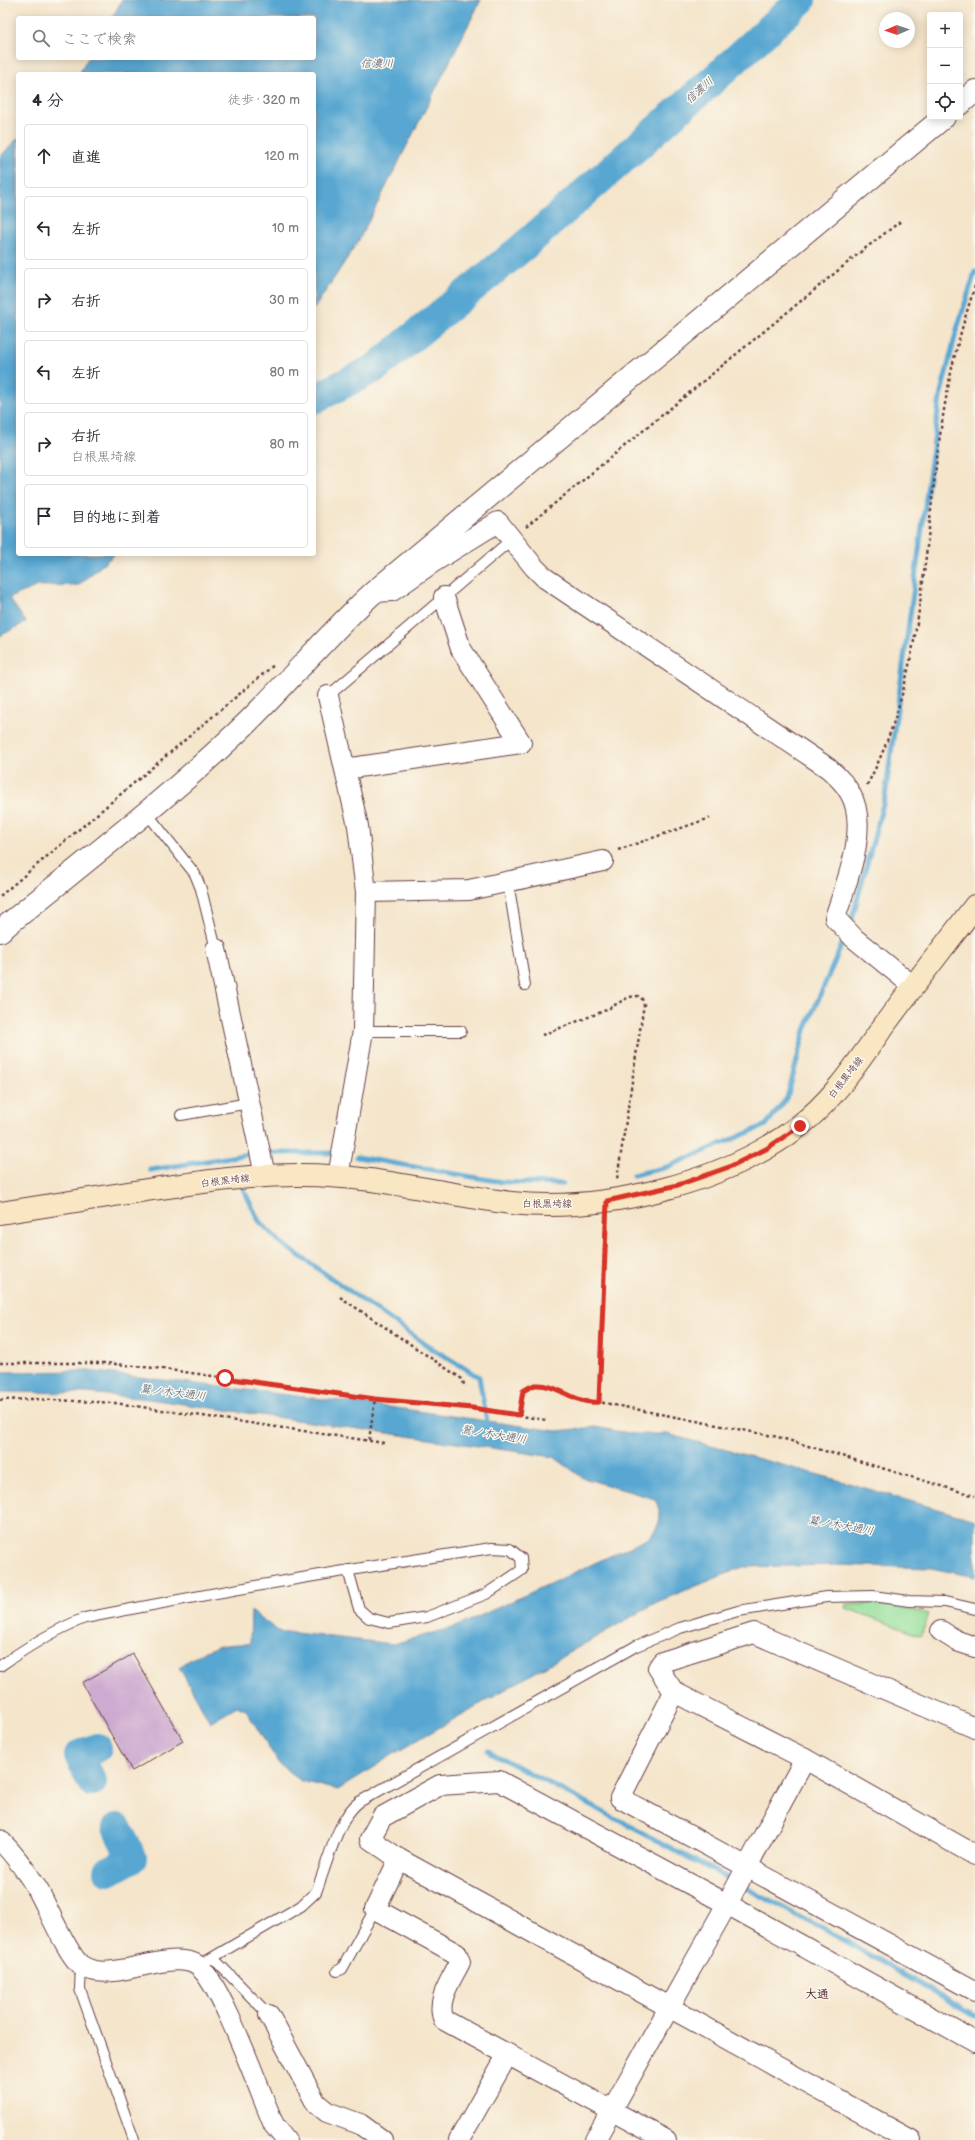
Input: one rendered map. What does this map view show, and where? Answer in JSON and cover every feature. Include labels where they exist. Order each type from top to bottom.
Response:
[{"type":"main road","name":"白根黒埼線","points":[[0,1213],[220,1179],[265,1175],[300,1174],[338,1177],[512,1203],[550,1205],[610,1201],[678,1185],[729,1167],[766,1149],[800,1126],[834,1094],[913,986],[975,906]]},
{"type":"street","points":[[0,931],[146,812],[232,737],[292,678],[342,621],[374,592],[940,120]]},
{"type":"street","points":[[374,592],[392,591],[432,563],[498,522],[534,567],[545,578],[828,768],[851,794],[856,810],[858,832],[855,853],[835,918],[855,939],[913,986]]},
{"type":"street","points":[[345,769],[521,743],[461,649],[444,597]]},
{"type":"street","points":[[328,696],[358,826],[366,892],[363,1031],[338,1177]]},
{"type":"street","points":[[366,892],[469,890],[603,861]]},
{"type":"street","points":[[216,949],[265,1175]]},
{"type":"street","points":[[941,1631],[957,1641],[975,1648]]},
{"type":"street","points":[[975,1728],[754,1632],[662,1662],[658,1668],[674,1692],[805,1759],[975,1855]]},
{"type":"street","points":[[674,1692],[620,1798],[975,1991]]},
{"type":"street","points":[[595,2140],[727,1904],[805,1759]]},
{"type":"street","points":[[911,2140],[670,2006],[399,1859],[370,1839],[382,1817],[440,1785],[499,1781],[727,1904],[975,2042]]},
{"type":"street","points":[[0,1840],[13,1853],[38,1891],[70,1950],[81,1965],[91,1970],[104,1972],[170,1961],[193,1963],[205,1962],[209,1980],[226,2010],[274,2125],[286,2140]]},
{"type":"street","points":[[399,1859],[375,1909],[457,1954],[460,1962],[440,2004],[440,2012],[444,2020],[666,2140]]},
{"type":"street","points":[[270,2015],[316,2103],[327,2112],[360,2124],[382,2140]]},
{"type":"street","points":[[459,2140],[508,2054]]},
{"type":"lane","points":[[328,696],[512,539]]},
{"type":"lane","points":[[146,812],[195,874],[201,889],[216,949]]},
{"type":"lane","points":[[508,882],[525,985]]},
{"type":"lane","points":[[363,1031],[461,1030]]},
{"type":"lane","points":[[180,1114],[249,1102]]},
{"type":"lane","points":[[0,1666],[40,1640],[85,1618],[198,1595],[348,1570],[492,1548],[510,1548],[521,1558],[522,1570],[486,1594],[427,1617],[389,1623],[369,1618],[359,1609],[348,1570]]},
{"type":"lane","points":[[270,2015],[205,1962],[310,1899],[316,1892],[342,1822],[353,1806],[636,1646],[680,1628],[731,1613],[768,1605],[826,1597],[873,1596],[909,1601],[945,1602],[975,1609]]},
{"type":"lane","points":[[337,1971],[342,1969],[375,1909]]},
{"type":"lane","points":[[81,1965],[80,1989],[134,2140]]},
{"type":"path","points":[[512,539],[900,221]]},
{"type":"path","points":[[851,794],[867,785],[876,768],[909,671],[948,389],[962,327],[975,286]]},
{"type":"path","points":[[0,896],[278,662]]},
{"type":"path","points":[[603,861],[617,851],[710,818]]},
{"type":"path","points":[[542,1035],[604,1010],[629,997],[638,996],[642,999],[644,1004],[610,1201],[599,1402]]},
{"type":"path","points":[[340,1297],[462,1379],[465,1387]]},
{"type":"path","points":[[0,1362],[106,1363],[164,1369],[374,1400],[472,1408],[546,1420]]},
{"type":"path","points":[[519,1415],[523,1391],[534,1385],[551,1388],[579,1401],[588,1403],[599,1402],[778,1438],[975,1496]]},
{"type":"path","points":[[0,1400],[34,1399],[115,1403],[384,1443]]},
{"type":"path","points":[[369,1440],[374,1400]]},
{"type":"green space","points":[[847,1604],[882,1604],[929,1614],[921,1636],[846,1608]]},
{"type":"water","name":"信濃川","points":[[122,0],[481,0],[359,240],[316,306],[316,72],[80,72],[87,60],[316,60],[316,16],[113,16]]},
{"type":"water","points":[[16,140],[16,556],[113,556],[79,585],[38,586],[9,598],[26,622],[0,636],[0,157]]},
{"type":"water","name":"鷲ノ木大通川","points":[[88,1371],[389,1407],[557,1431],[595,1427],[634,1434],[667,1434],[838,1480],[975,1520],[975,1577],[931,1568],[835,1565],[743,1567],[657,1602],[397,1752],[338,1790],[301,1781],[279,1764],[246,1710],[237,1706],[210,1722],[179,1667],[212,1648],[229,1645],[250,1644],[251,1611],[278,1631],[393,1644],[458,1626],[649,1538],[660,1520],[655,1499],[583,1478],[554,1457],[149,1399],[87,1393],[0,1392],[0,1372]]},
{"type":"building","points":[[133,1654],[183,1741],[132,1771],[82,1683]]},
{"type":"waterway","name":"信濃川","points":[[316,398],[375,368],[524,246],[713,80],[801,0]]},
{"type":"waterway","points":[[850,926],[885,797],[940,397],[957,329],[975,272]]},
{"type":"waterway","points":[[633,1175],[667,1167],[766,1125],[787,1098],[805,1030],[846,935]]},
{"type":"waterway","points":[[272,1153],[331,1153]]},
{"type":"waterway","points":[[150,1170],[249,1154]]},
{"type":"waterway","points":[[357,1157],[502,1182],[563,1184]]},
{"type":"waterway","name":"鷲ノ木大通川","points":[[243,1188],[259,1221],[281,1243],[428,1346],[479,1377],[488,1427]]},
{"type":"waterway","points":[[92,1782],[79,1755],[97,1748]]},
{"type":"waterway","points":[[488,1751],[735,1882]]},
{"type":"waterway","points":[[109,1871],[132,1858],[117,1828]]},
{"type":"waterway","points":[[742,1886],[840,1938],[975,2016]]},
{"type":"district","name":"大通","points":[[817,1994]]},
{"type":"route","points":[[225,1378],[375,1399],[472,1408],[519,1415],[523,1391],[534,1385],[551,1388],[579,1401],[588,1403],[599,1402],[607,1201],[614,1201],[678,1185],[729,1167],[766,1149],[800,1126]]}]
